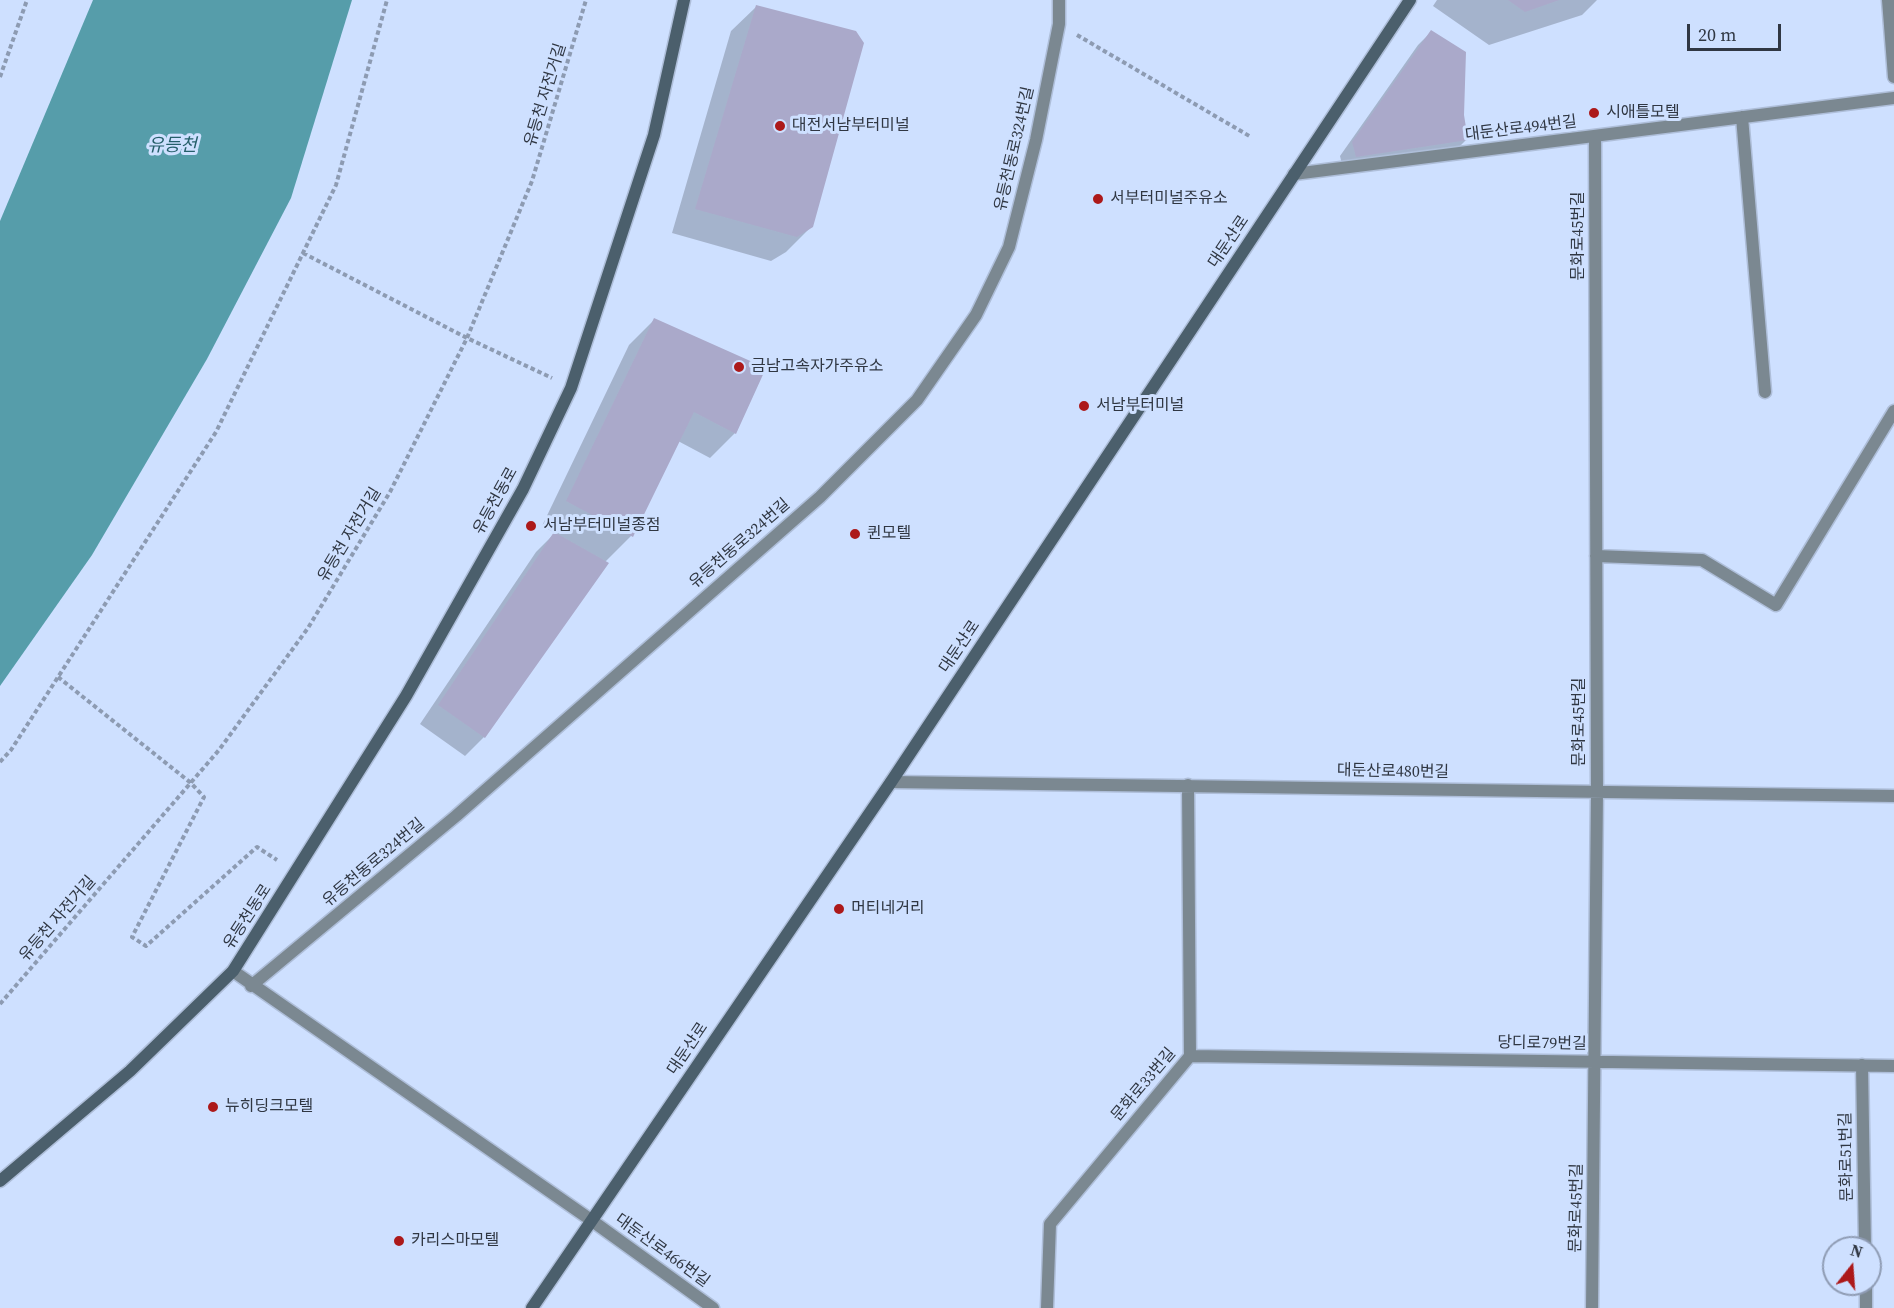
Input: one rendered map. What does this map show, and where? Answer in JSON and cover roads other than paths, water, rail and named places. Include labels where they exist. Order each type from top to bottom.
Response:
[{"type":"main road","name":"유등천동로","points":[[0,1181],[130,1071],[233,971],[406,696],[523,489],[571,388],[654,135],[684,0]]},
{"type":"main road","name":"대둔산로","points":[[532,1308],[891,782],[1410,0]]},
{"type":"street","name":"유등천동로324번길","points":[[250,986],[456,816],[820,497],[917,400],[976,315],[1009,248],[1036,140],[1059,24],[1059,0]]},
{"type":"street","points":[[1888,0],[1894,77]]},
{"type":"street","name":"대둔산로494번길","points":[[1294,174],[1894,98]]},
{"type":"street","points":[[1742,117],[1765,392]]},
{"type":"street","name":"문화로45번길","points":[[1592,1308],[1597,791],[1595,137]]},
{"type":"street","points":[[1596,556],[1702,560],[1776,604],[1894,411]]},
{"type":"street","name":"대둔산로480번길","points":[[891,782],[1894,796]]},
{"type":"street","name":"문화로33번길","points":[[1047,1308],[1050,1224],[1190,1056],[1188,785]]},
{"type":"street","name":"유등천동로","points":[[233,971],[250,986],[591,1220]]},
{"type":"street","name":"당디로79번길","points":[[1190,1056],[1894,1066]]},
{"type":"street","name":"문화로51번길","points":[[1862,1065],[1865,1236]]},
{"type":"street","name":"대둔산로466번길","points":[[591,1220],[713,1308]]},
{"type":"water","name":"유등천","points":[[93,0],[352,0],[291,198],[207,359],[92,555],[0,686],[0,221]]},
{"type":"place","name":"시애틀모텔","points":[[1594,113]]},
{"type":"place","name":"대전서남부터미널","points":[[780,126]]},
{"type":"place","name":"서부터미널주유소","points":[[1098,199]]},
{"type":"place","name":"금남고속자가주유소","points":[[739,367]]},
{"type":"place","name":"서남부터미널","points":[[1084,406]]},
{"type":"place","name":"서남부터미널종점","points":[[531,526]]},
{"type":"place","name":"퀸모텔","points":[[855,534]]},
{"type":"place","name":"머티네거리","points":[[839,909]]},
{"type":"place","name":"뉴히딩크모텔","points":[[213,1107]]},
{"type":"place","name":"카리스마모텔","points":[[399,1241]]}]
